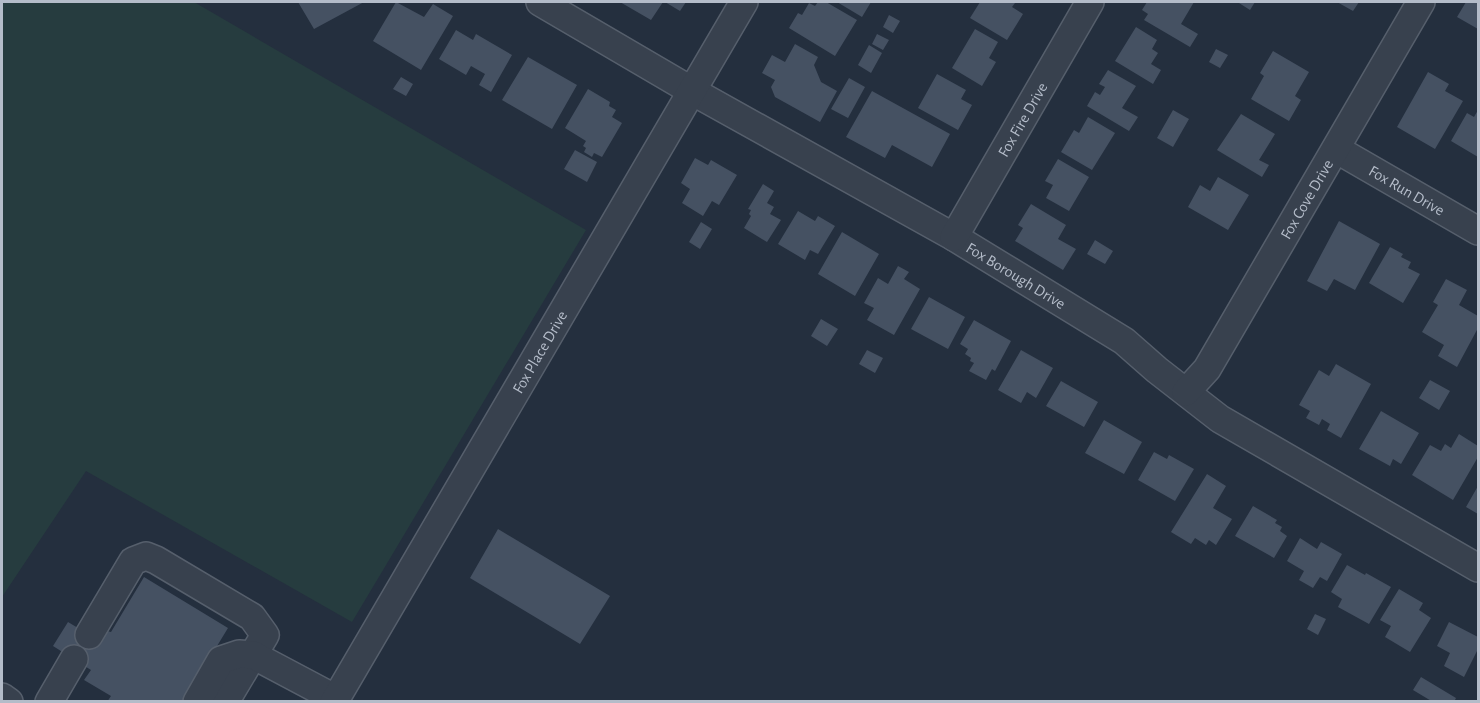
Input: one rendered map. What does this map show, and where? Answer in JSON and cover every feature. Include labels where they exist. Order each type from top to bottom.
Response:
[{"type":"street","name":"Fox Borough Drive","points":[[540,2],[692,91],[954,237],[1124,340],[1157,370],[1221,419],[1479,568]]},
{"type":"street","name":"Fox Place Drive","points":[[335,700],[744,2]]},
{"type":"street","name":"Fox Fire Drive","points":[[954,237],[1090,2]]},
{"type":"street","name":"Fox Cove Drive","points":[[1186,392],[1207,369],[1421,2]]},
{"type":"street","name":"Fox Run Drive","points":[[1336,149],[1479,231]]},
{"type":"street","points":[[89,635],[133,561],[146,556],[156,560],[252,617],[265,634],[225,702]]},
{"type":"street","points":[[197,702],[221,660],[238,654],[253,655],[335,700]]},
{"type":"street","points":[[49,702],[74,659]]},
{"type":"street","points":[[2,698],[9,702]]},
{"type":"green space","points":[[2,2],[194,2],[586,230],[352,622],[86,471],[2,597]]},
{"type":"building","points":[[298,2],[364,2],[314,29]]},
{"type":"building","points":[[396,2],[424,17],[433,4],[453,16],[421,70],[373,41]]},
{"type":"building","points":[[620,2],[663,2],[651,20]]},
{"type":"building","points":[[665,2],[686,2],[680,11]]},
{"type":"building","points":[[818,2],[826,2],[857,20],[835,56],[789,28],[798,13],[802,15],[809,3],[815,6]]},
{"type":"building","points":[[837,2],[871,2],[862,17]]},
{"type":"building","points":[[980,2],[1012,2],[1015,3],[1012,7],[1023,14],[1007,40],[970,18]]},
{"type":"building","points":[[1147,2],[1194,2],[1181,24],[1198,34],[1190,47],[1144,20],[1148,14],[1142,10]]},
{"type":"building","points":[[1240,2],[1255,2],[1250,10]]},
{"type":"building","points":[[1337,2],[1359,2],[1353,11]]},
{"type":"building","points":[[1466,2],[1478,2],[1478,29],[1457,17]]},
{"type":"building","points":[[889,15],[900,21],[893,33],[883,27]]},
{"type":"building","points":[[1136,27],[1157,40],[1152,49],[1158,53],[1151,64],[1161,70],[1153,84],[1115,61]]},
{"type":"building","points":[[975,29],[998,42],[989,58],[996,62],[982,86],[952,68]]},
{"type":"building","points":[[456,30],[473,40],[476,34],[512,55],[491,92],[479,85],[485,74],[471,66],[466,75],[439,59]]},
{"type":"building","points":[[877,34],[889,40],[883,50],[872,44]]},
{"type":"building","points":[[795,44],[818,57],[814,65],[821,82],[837,91],[820,122],[775,97],[771,87],[775,80],[762,73],[772,55],[785,62]]},
{"type":"building","points":[[869,45],[882,53],[871,73],[858,65]]},
{"type":"building","points":[[1216,49],[1228,55],[1220,68],[1209,62]]},
{"type":"building","points":[[1273,51],[1309,72],[1295,96],[1301,100],[1289,121],[1251,99],[1264,76],[1260,73]]},
{"type":"building","points":[[528,57],[577,85],[552,129],[502,100]]},
{"type":"building","points":[[1108,70],[1136,86],[1122,108],[1138,117],[1129,131],[1087,106],[1095,92],[1100,95],[1105,87],[1099,84]]},
{"type":"building","points":[[1428,72],[1449,84],[1445,91],[1463,101],[1435,149],[1397,127]]},
{"type":"building","points":[[937,74],[966,90],[961,99],[972,105],[958,130],[918,108]]},
{"type":"building","points":[[401,77],[413,84],[406,96],[393,89]]},
{"type":"building","points":[[849,78],[865,87],[848,118],[831,109]]},
{"type":"building","points":[[588,89],[610,102],[609,106],[616,110],[612,117],[622,123],[602,157],[594,153],[592,157],[584,152],[586,148],[583,146],[586,141],[565,128]]},
{"type":"building","points":[[872,91],[950,134],[932,167],[892,145],[885,158],[846,137]]},
{"type":"building","points":[[1173,110],[1189,119],[1173,147],[1157,138]]},
{"type":"building","points":[[1478,110],[1478,157],[1451,141],[1467,113],[1474,117]]},
{"type":"building","points":[[1241,114],[1275,134],[1259,160],[1269,165],[1262,177],[1217,150]]},
{"type":"building","points":[[1088,117],[1115,133],[1092,170],[1061,152],[1074,130],[1079,133]]},
{"type":"building","points":[[575,150],[597,162],[587,182],[564,169]]},
{"type":"building","points":[[695,158],[708,165],[711,160],[737,175],[719,205],[712,201],[703,216],[682,203],[690,189],[681,183]]},
{"type":"building","points":[[1058,159],[1089,177],[1069,211],[1046,198],[1053,185],[1045,181]]},
{"type":"building","points":[[1218,177],[1249,195],[1228,230],[1188,207],[1200,185],[1210,191]]},
{"type":"building","points":[[763,184],[774,191],[767,203],[774,207],[770,214],[781,220],[767,242],[744,228],[751,216],[749,214],[751,210],[748,209]]},
{"type":"building","points":[[1031,204],[1066,225],[1058,239],[1076,249],[1063,270],[1015,241],[1023,228],[1018,225]]},
{"type":"building","points":[[798,211],[815,221],[818,216],[835,226],[818,254],[810,250],[805,260],[778,244]]},
{"type":"building","points":[[1339,221],[1380,244],[1355,290],[1334,279],[1327,291],[1307,281]]},
{"type":"building","points":[[701,222],[712,229],[700,249],[689,242]]},
{"type":"building","points":[[842,232],[879,254],[855,296],[818,274]]},
{"type":"building","points":[[1095,240],[1113,251],[1105,264],[1087,254]]},
{"type":"building","points":[[1390,247],[1403,254],[1401,257],[1411,262],[1408,268],[1420,274],[1403,303],[1369,283]]},
{"type":"building","points":[[898,266],[909,272],[904,279],[920,289],[894,335],[867,320],[874,308],[864,303],[878,278],[888,284]]},
{"type":"building","points":[[1446,279],[1467,290],[1459,305],[1478,316],[1478,328],[1457,367],[1438,356],[1444,345],[1422,332],[1438,305],[1433,302]]},
{"type":"building","points":[[929,297],[965,317],[948,349],[911,329]]},
{"type":"building","points":[[821,319],[838,329],[827,346],[811,336]]},
{"type":"building","points":[[974,320],[1011,341],[995,371],[992,369],[986,380],[969,371],[974,363],[965,354],[968,349],[960,344]]},
{"type":"building","points":[[867,350],[883,358],[875,373],[859,364]]},
{"type":"building","points":[[1021,350],[1053,368],[1036,398],[1027,392],[1021,403],[998,390]]},
{"type":"building","points":[[1336,364],[1371,384],[1341,438],[1327,430],[1330,424],[1322,419],[1319,425],[1306,418],[1310,411],[1299,405],[1319,370],[1329,376]]},
{"type":"building","points":[[1430,380],[1450,391],[1439,410],[1419,398]]},
{"type":"building","points":[[1061,381],[1098,402],[1084,427],[1046,406]]},
{"type":"building","points":[[1381,411],[1419,433],[1401,464],[1393,459],[1390,466],[1359,449]]},
{"type":"building","points":[[1104,420],[1142,442],[1124,474],[1085,453]]},
{"type":"building","points":[[1459,434],[1478,446],[1478,457],[1453,500],[1412,475],[1430,445],[1441,451],[1445,444],[1451,448]]},
{"type":"building","points":[[1154,452],[1167,459],[1169,455],[1194,469],[1175,501],[1138,480]]},
{"type":"building","points":[[1207,474],[1226,486],[1213,508],[1232,519],[1216,545],[1209,540],[1206,545],[1195,538],[1191,544],[1171,532]]},
{"type":"building","points":[[1478,486],[1478,514],[1466,507]]},
{"type":"building","points":[[1253,506],[1277,520],[1275,523],[1282,527],[1280,531],[1287,536],[1274,558],[1235,536]]},
{"type":"building","points":[[498,529],[610,596],[580,644],[470,578]]},
{"type":"building","points":[[1300,538],[1317,549],[1321,542],[1342,554],[1327,581],[1320,577],[1313,588],[1299,580],[1304,571],[1287,561]]},
{"type":"building","points":[[1347,565],[1391,587],[1369,624],[1338,607],[1342,599],[1331,592]]},
{"type":"building","points":[[144,577],[228,628],[183,702],[107,702],[111,696],[84,680],[91,670],[53,646],[68,622],[93,637],[98,629],[111,632]]},
{"type":"building","points":[[1399,589],[1423,603],[1419,610],[1431,618],[1410,652],[1385,637],[1391,626],[1380,620]]},
{"type":"building","points":[[1315,614],[1326,619],[1318,635],[1307,629]]},
{"type":"building","points":[[1449,622],[1478,637],[1478,649],[1464,677],[1444,666],[1450,653],[1437,646]]},
{"type":"building","points":[[1421,677],[1456,698],[1454,702],[1433,702],[1413,690]]}]
